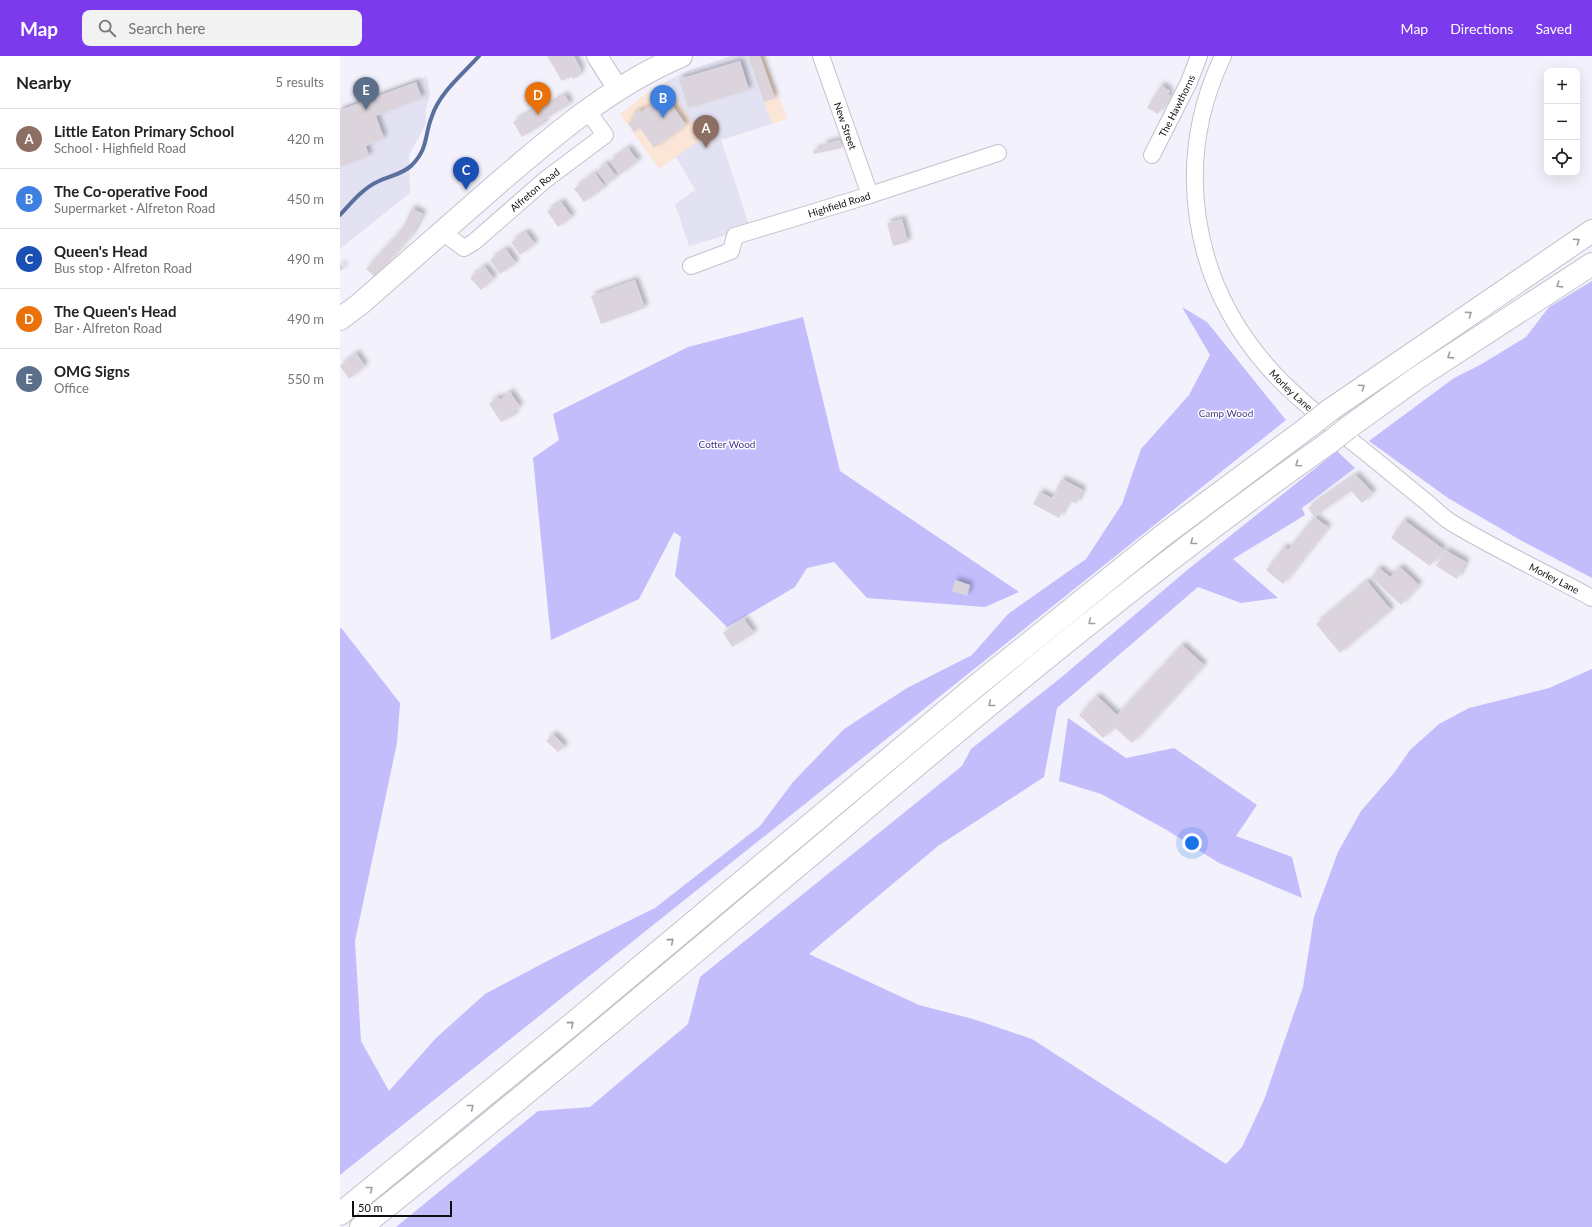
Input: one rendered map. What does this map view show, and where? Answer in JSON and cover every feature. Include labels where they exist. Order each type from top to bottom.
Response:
[{"type":"main road","points":[[340,319],[523,161],[587,110],[618,89],[681,56]]},
{"type":"main road","points":[[340,1214],[582,1015],[987,677],[1161,537],[1330,410],[1592,231]]},
{"type":"main road","points":[[361,1227],[550,1074],[900,779],[1071,639],[1247,500],[1330,442],[1417,378],[1592,264]]},
{"type":"street","points":[[597,56],[618,89]]},
{"type":"street","name":"New Street","points":[[821,56],[870,195]]},
{"type":"street","name":"The Hawthorns","points":[[1152,155],[1189,82],[1199,56]]},
{"type":"street","name":"Morley Lane","points":[[1223,56],[1206,98],[1199,132],[1196,165],[1196,212],[1201,242],[1213,281],[1244,337],[1269,368],[1300,399],[1451,522],[1592,598]]},
{"type":"street","name":"Alfreton Road","points":[[442,232],[464,248],[474,242],[545,180],[605,135],[587,110]]},
{"type":"street","name":"Highfield Road","points":[[691,266],[731,251],[735,236],[998,154]]},
{"type":"shaded area","points":[[730,56],[747,56],[772,124],[721,140],[750,228],[689,246],[675,204],[695,190],[676,157],[703,138],[665,82],[687,71]]},
{"type":"shaded area","points":[[747,56],[764,56],[787,119],[772,124]]},
{"type":"shaded area","points":[[427,76],[430,94],[426,110],[426,124],[409,155],[410,193],[340,249],[340,108]]},
{"type":"shaded area","points":[[665,82],[703,138],[659,169],[620,114],[643,96]]},
{"type":"green space","points":[[1592,281],[1592,578],[1522,541],[1448,498],[1369,441],[1454,378],[1480,365],[1526,337],[1549,307]]},
{"type":"green space","name":"Camp Wood","points":[[1182,307],[1207,322],[1286,420],[340,1175],[340,628],[400,703],[397,743],[355,941],[361,1041],[389,1091],[436,1038],[485,994],[555,957],[655,908],[760,826],[793,782],[844,729],[907,688],[972,655],[1008,614],[1086,559],[1122,504],[1141,449],[1189,395],[1210,355]]},
{"type":"green space","name":"Cotter Wood","points":[[803,317],[840,471],[1019,592],[985,607],[867,598],[834,562],[807,568],[795,587],[727,627],[675,576],[681,537],[674,532],[639,599],[551,640],[533,458],[559,440],[553,414],[688,347]]},
{"type":"green space","points":[[1337,451],[1355,468],[1302,508],[1305,515],[1233,559],[1278,598],[1241,603],[1198,587],[1057,708],[1044,777],[938,846],[809,954],[919,1005],[973,1019],[1032,1039],[1226,1164],[1242,1147],[1264,1100],[1303,987],[1314,917],[1338,852],[1361,811],[1394,773],[1410,750],[1439,724],[1469,708],[1549,688],[1592,669],[1592,1227],[396,1227],[538,1111],[590,1107],[688,1024],[700,977],[962,766],[971,749],[1063,676],[1186,571]]},
{"type":"green space","points":[[1068,718],[1126,758],[1174,748],[1257,805],[1236,836],[1292,857],[1302,898],[1219,863],[1165,829],[1101,794],[1059,781]]},
{"type":"building","points":[[547,56],[574,56],[581,69],[579,76],[573,79],[572,76],[562,81]]},
{"type":"building","points":[[760,56],[775,98],[764,102],[748,57]]},
{"type":"building","points":[[740,61],[749,90],[688,108],[679,79]]},
{"type":"building","points":[[416,82],[422,98],[376,116],[384,138],[366,146],[369,156],[340,167],[340,110]]},
{"type":"building","points":[[1161,85],[1170,91],[1168,94],[1170,96],[1158,114],[1147,108]]},
{"type":"building","points":[[565,95],[570,104],[543,120],[545,123],[522,137],[513,122],[537,108],[538,111]]},
{"type":"building","points":[[665,95],[686,125],[654,148],[640,128],[634,132],[628,123],[634,119],[632,116],[640,110],[641,112]]},
{"type":"building","points":[[840,140],[842,148],[814,154],[813,150],[824,148],[823,144]]},
{"type":"building","points":[[628,148],[638,161],[620,175],[610,161]]},
{"type":"building","points":[[606,163],[617,177],[607,184],[597,171]]},
{"type":"building","points":[[595,173],[605,187],[584,202],[574,189]]},
{"type":"building","points":[[561,202],[572,217],[558,227],[547,211]]},
{"type":"building","points":[[412,208],[423,214],[412,234],[375,277],[366,269],[402,229]]},
{"type":"building","points":[[902,219],[908,242],[893,246],[887,223]]},
{"type":"building","points":[[526,232],[535,244],[520,255],[511,242]]},
{"type":"building","points":[[506,249],[516,263],[500,274],[490,260]]},
{"type":"building","points":[[340,263],[344,268],[340,271]]},
{"type":"building","points":[[484,266],[494,278],[481,290],[470,278]]},
{"type":"building","points":[[635,280],[645,308],[601,324],[591,296]]},
{"type":"building","points":[[356,353],[365,366],[349,379],[340,366]]},
{"type":"building","points":[[510,392],[520,407],[513,412],[515,415],[501,422],[489,404],[498,397],[500,400]]},
{"type":"building","points":[[1356,475],[1373,493],[1362,503],[1351,491],[1314,517],[1308,508]]},
{"type":"building","points":[[1062,479],[1083,490],[1076,504],[1069,500],[1059,518],[1033,504],[1040,492],[1052,498]]},
{"type":"building","points":[[1314,517],[1328,527],[1283,584],[1266,570],[1284,547],[1288,550]]},
{"type":"building","points":[[1404,520],[1443,549],[1430,566],[1391,538]]},
{"type":"building","points":[[1445,550],[1466,562],[1457,579],[1436,566]]},
{"type":"building","points":[[1400,567],[1419,585],[1401,605],[1371,577],[1379,568],[1390,577]]},
{"type":"building","points":[[955,580],[970,585],[967,596],[952,591]]},
{"type":"building","points":[[1367,581],[1391,610],[1340,653],[1316,624]]},
{"type":"building","points":[[744,619],[754,633],[732,647],[723,633]]},
{"type":"building","points":[[1182,645],[1204,665],[1132,743],[1114,727],[1103,738],[1079,715],[1097,696],[1117,715]]},
{"type":"building","points":[[553,734],[565,746],[558,752],[546,741]]},
{"type":"waterway","points":[[340,215],[358,196],[373,184],[401,173],[412,165],[424,147],[432,116],[440,99],[479,56]]},
{"type":"place","name":"OMG Signs","points":[[366,110]]},
{"type":"place","name":"The Queen's Head","points":[[538,115]]},
{"type":"place","name":"The Co-operative Food","points":[[663,118]]},
{"type":"place","name":"Little Eaton Primary School","points":[[706,148]]},
{"type":"place","name":"Queen's Head","points":[[466,190]]}]
